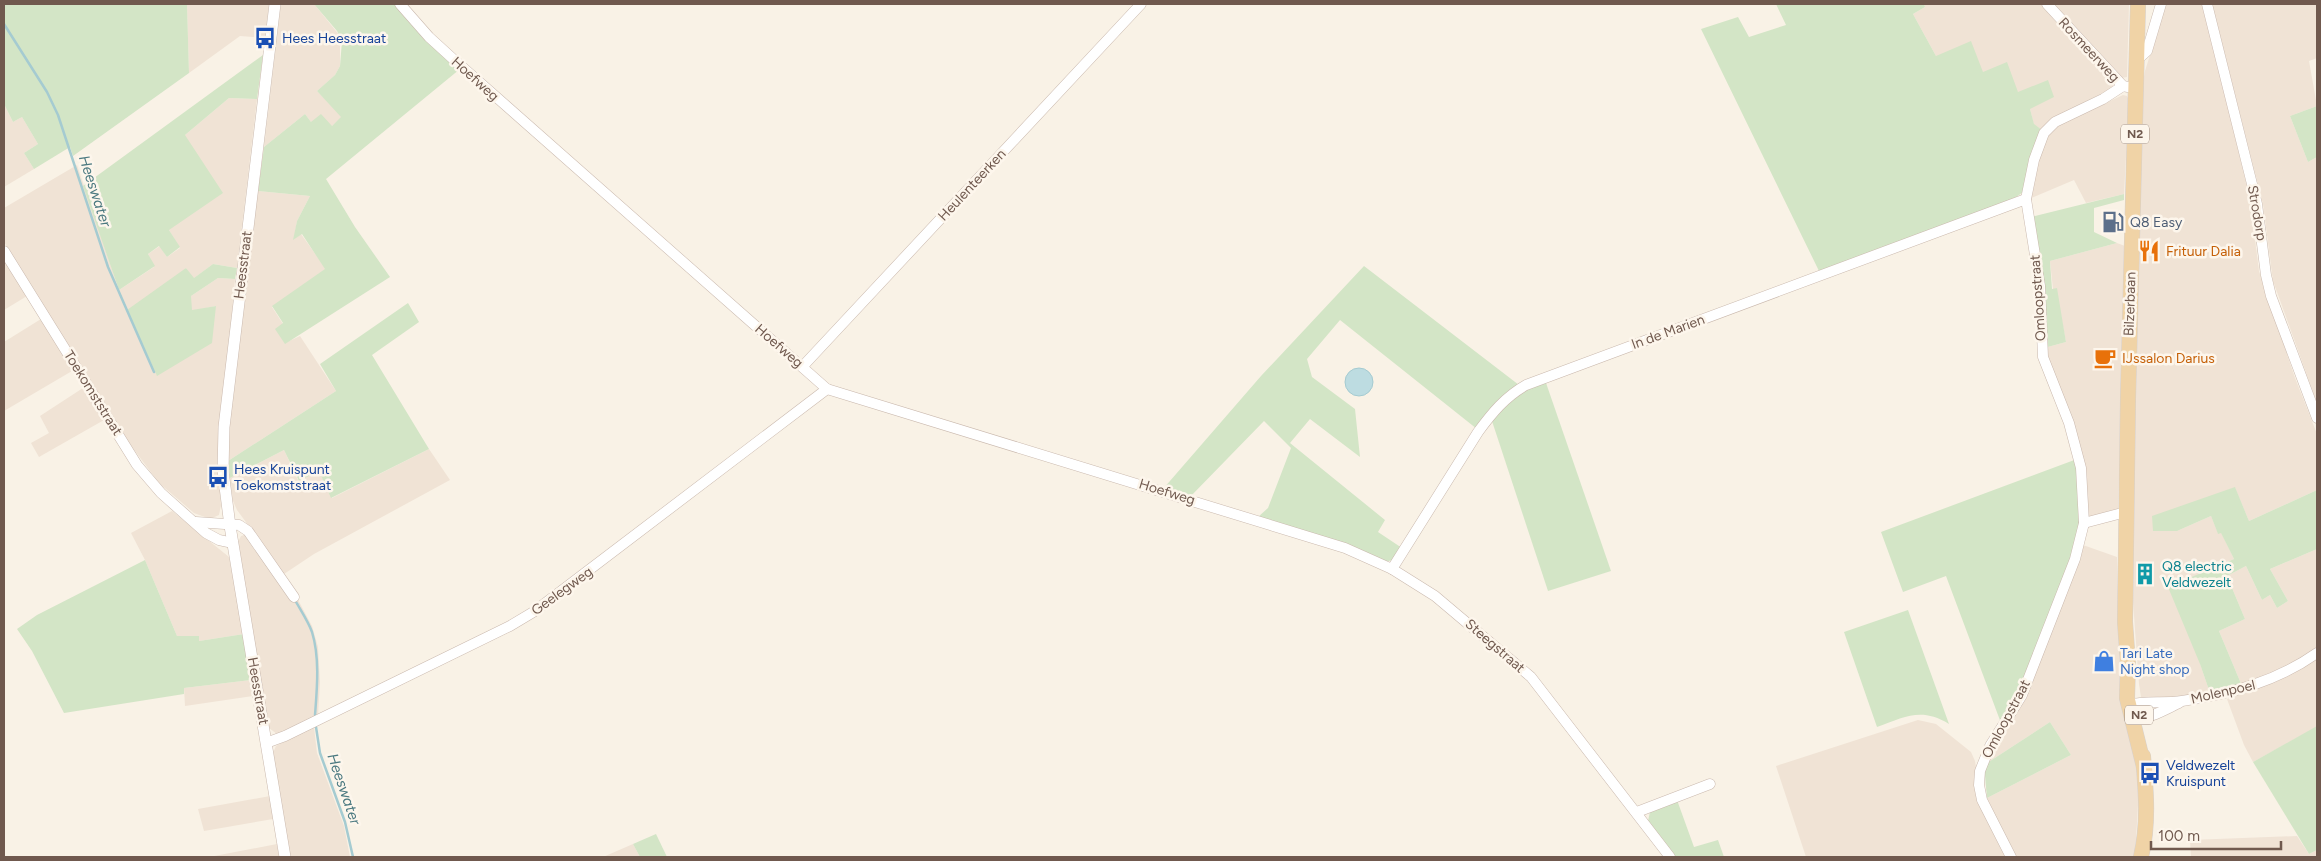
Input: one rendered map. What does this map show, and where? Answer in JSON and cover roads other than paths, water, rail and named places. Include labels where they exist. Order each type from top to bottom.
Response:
[{"type":"main road","name":"Bilzerbaan","points":[[2138,4],[2137,60],[2129,87],[2125,622],[2134,712],[2144,766],[2147,797],[2147,857]]},
{"type":"street","name":"Heesstraat","points":[[275,4],[224,427],[223,463],[230,526],[285,857]]},
{"type":"street","name":"Hoefweg","points":[[400,4],[429,37],[452,58],[828,389],[1254,519]]},
{"type":"street","name":"Heulenteerken","points":[[803,366],[1141,4]]},
{"type":"street","name":"Rosmeerweg","points":[[2047,4],[2129,87]]},
{"type":"street","points":[[2137,60],[2147,51],[2161,4]]},
{"type":"street","name":"Strodorp","points":[[2207,4],[2257,204],[2266,274],[2271,296],[2317,418]]},
{"type":"street","name":"Omloopstraat","points":[[2011,857],[1982,800],[1979,785],[1980,771],[1990,746],[2022,695],[2075,559],[2084,522],[2081,468],[2069,423],[2043,357],[2040,286],[2026,199],[2034,160],[2044,132],[2055,122],[2129,87]]},
{"type":"street","name":"In de Marien","points":[[1392,569],[1478,432],[1493,411],[1513,392],[1615,351],[2026,199]]},
{"type":"street","name":"Toekomststraat","points":[[4,251],[137,465],[161,493],[196,522],[206,533],[219,540],[233,543]]},
{"type":"street","name":"Geelegweg","points":[[266,743],[285,736],[525,618],[828,389]]},
{"type":"street","points":[[2084,522],[2126,512]]},
{"type":"street","name":"Steegstraat","points":[[1254,519],[1346,548],[1392,569],[1435,596],[1531,677],[1670,857]]},
{"type":"street","points":[[196,522],[230,526],[239,525],[248,531],[294,597]]},
{"type":"street","name":"Molenpoel","points":[[2134,712],[2246,689],[2296,668],[2317,653]]},
{"type":"street","name":"Molenpoel","points":[[2134,712],[2180,702]]},
{"type":"street","points":[[1637,812],[1710,784]]},
{"type":"water","points":[[1359,368],[1369,372],[1373,382],[1369,392],[1359,396],[1349,392],[1345,382],[1349,372]]},
{"type":"waterway","name":"Heeswater","points":[[4,24],[47,92],[58,115],[108,267],[154,372]]},
{"type":"waterway","name":"Heeswater","points":[[295,600],[312,632],[315,642],[317,674],[315,715]]},
{"type":"waterway","name":"Heeswater","points":[[316,727],[320,753],[345,822],[353,857]]},
{"type":"place","name":"Hees Heesstraat","points":[[265,38]]},
{"type":"place","name":"Q8 Easy","points":[[2113,222]]},
{"type":"place","name":"Frituur Dalia","points":[[2149,251]]},
{"type":"place","name":"IJssalon Darius","points":[[2105,358]]},
{"type":"place","name":"Hees Kruispunt Toekomststraat","points":[[218,477]]},
{"type":"place","name":"Q8 electric Veldwezelt","points":[[2145,574]]},
{"type":"place","name":"Tari Late Night shop","points":[[2104,661]]},
{"type":"place","name":"Veldwezelt Kruispunt","points":[[2150,773]]}]
